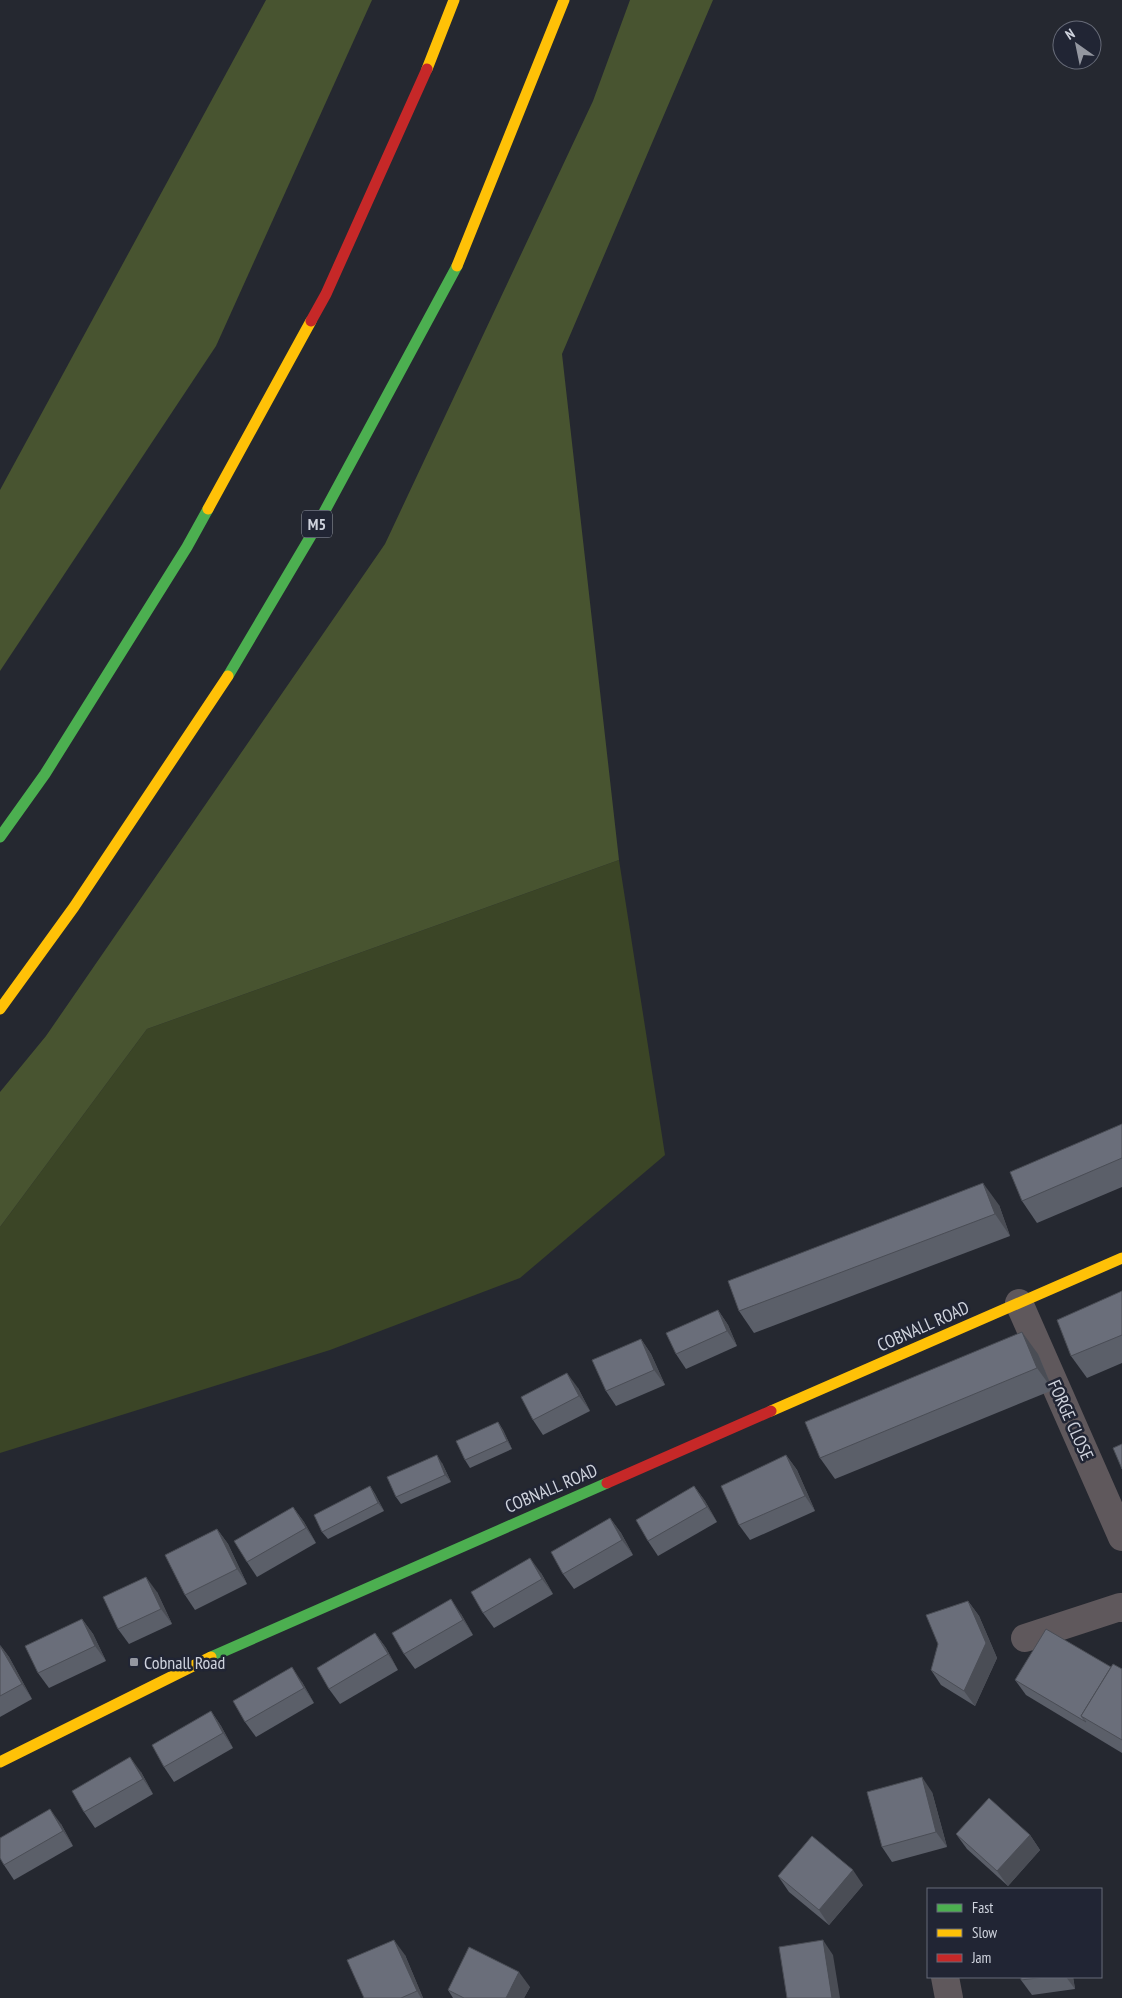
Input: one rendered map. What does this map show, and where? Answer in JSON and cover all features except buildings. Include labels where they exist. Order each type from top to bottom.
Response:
[{"type":"main road","points":[[0,837],[45,774],[187,547],[326,294],[424,76],[454,0]]},
{"type":"main road","name":"M5","points":[[0,1009],[74,908],[232,670],[314,529],[460,261],[564,0]]},
{"type":"main road","name":"COBNALL ROAD","points":[[0,1762],[230,1647],[1122,1258]]},
{"type":"street","name":"FORGE CLOSE","points":[[1019,1303],[1122,1537]]},
{"type":"street","points":[[1025,1638],[1121,1605]]},
{"type":"street","points":[[945,1978],[949,1998]]},
{"type":"green space","points":[[266,0],[372,0],[216,346],[0,671],[0,490]]},
{"type":"green space","points":[[630,0],[713,0],[562,354],[619,860],[147,1029],[0,1227],[0,1092],[46,1036],[385,544],[593,101]]},
{"type":"green space","points":[[619,860],[665,1155],[520,1278],[330,1350],[0,1453],[0,1227],[147,1029]]},
{"type":"traffic: fast","points":[[228,676],[315,529],[457,266]]},
{"type":"traffic: fast","points":[[0,837],[45,774],[187,547],[208,509]]},
{"type":"traffic: fast","points":[[211,1657],[607,1483]]},
{"type":"traffic: slow","points":[[427,69],[454,0]]},
{"type":"traffic: slow","points":[[457,266],[564,0]]},
{"type":"traffic: slow","points":[[208,509],[311,321]]},
{"type":"traffic: slow","points":[[0,1009],[74,907],[228,676]]},
{"type":"traffic: slow","points":[[771,1411],[1122,1258]]},
{"type":"traffic: slow","points":[[0,1762],[211,1657]]},
{"type":"traffic: jam","points":[[311,321],[326,294],[427,69]]},
{"type":"traffic: jam","points":[[607,1483],[771,1411]]},
{"type":"place","name":"Cobnall Road","points":[[134,1662]]}]
